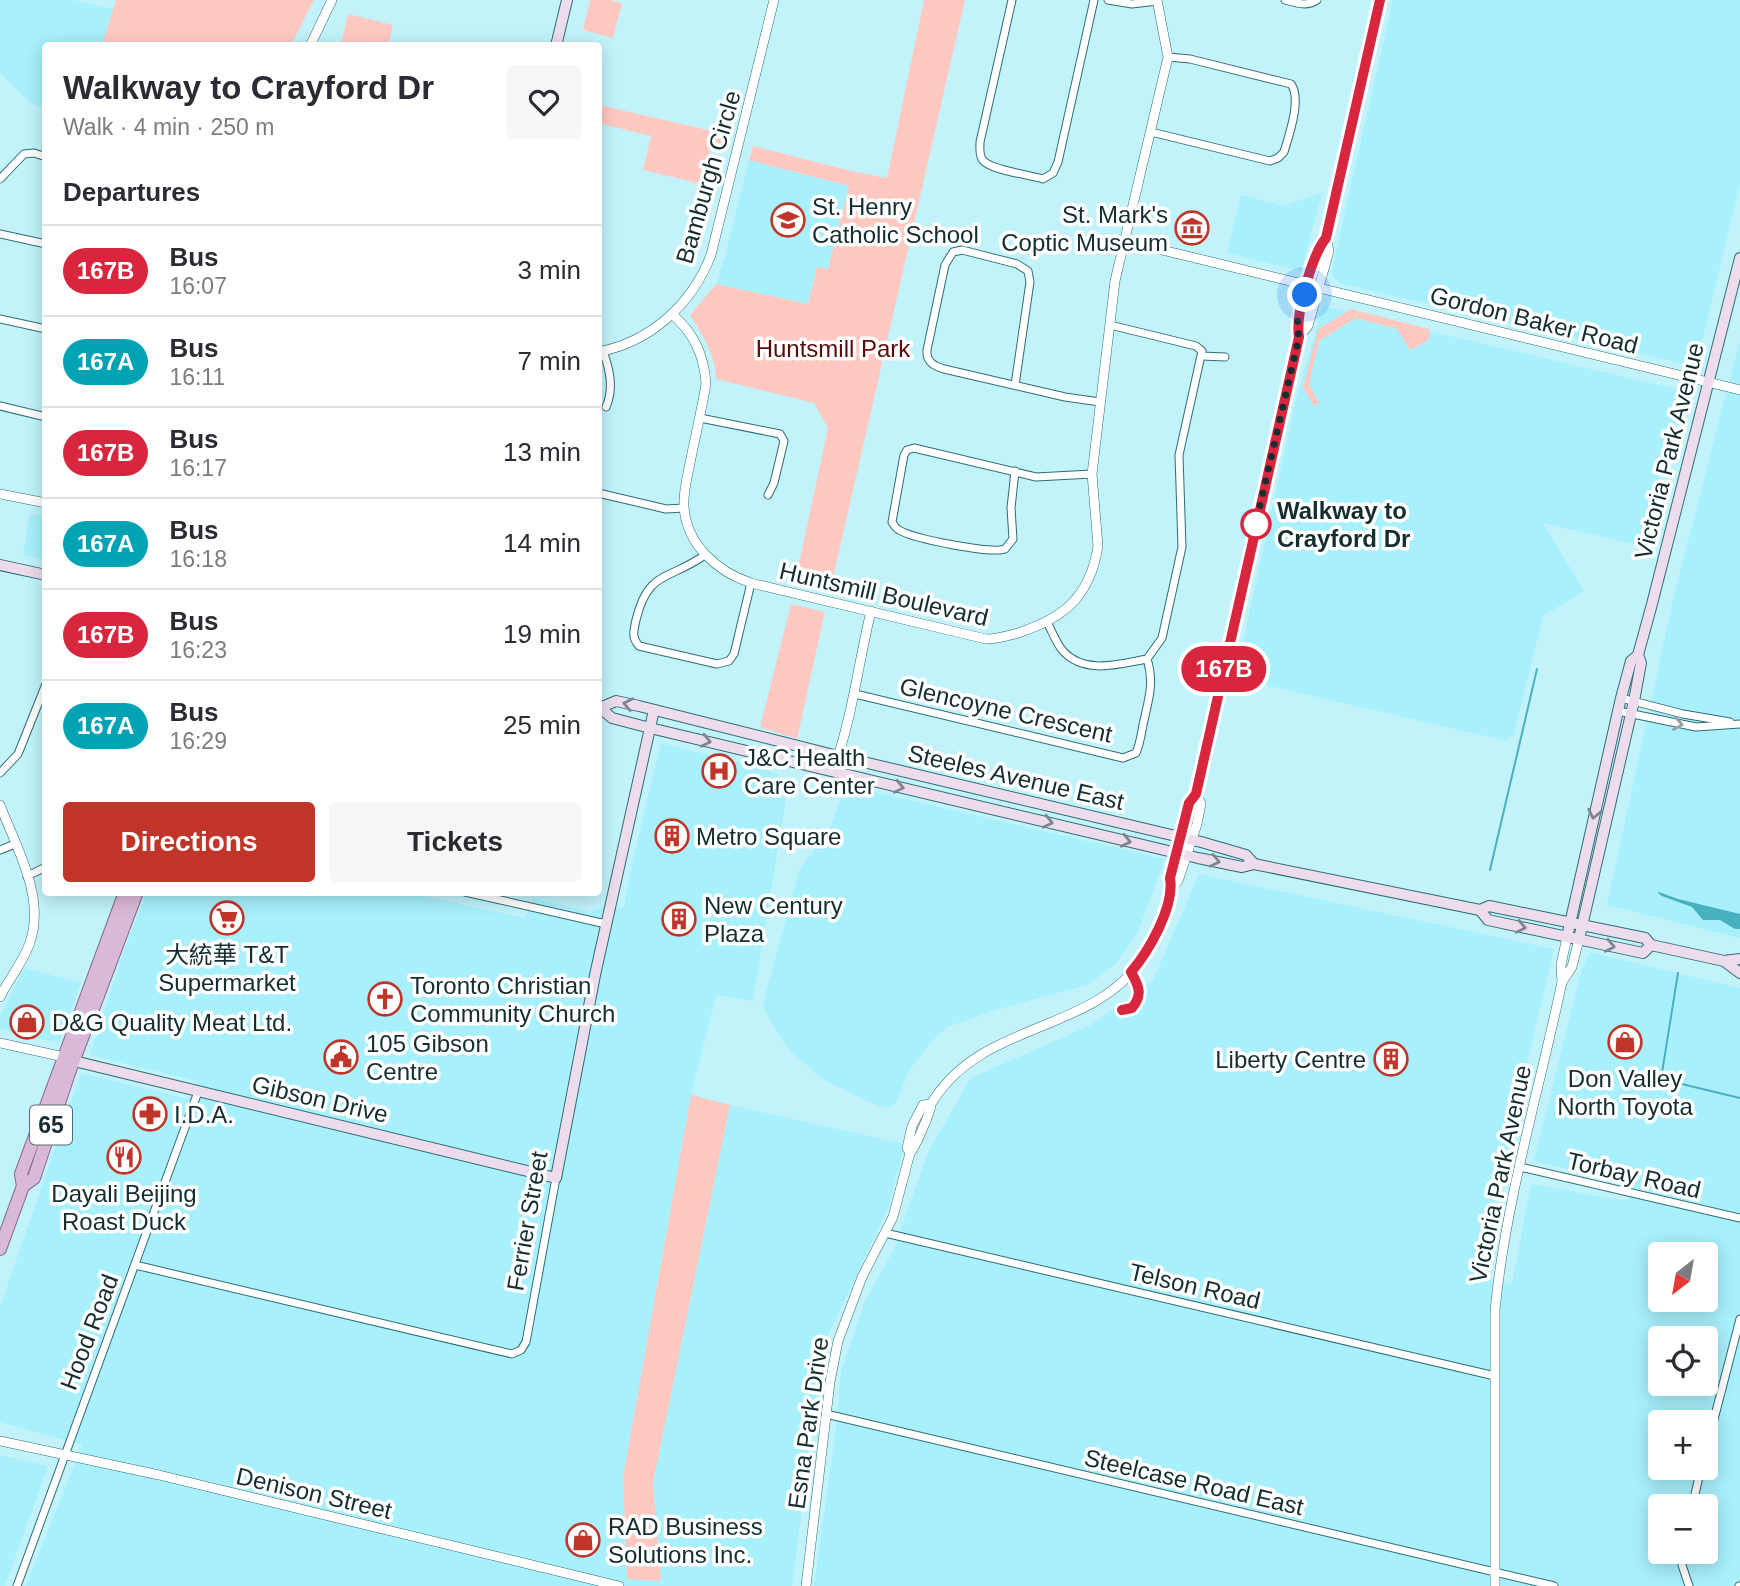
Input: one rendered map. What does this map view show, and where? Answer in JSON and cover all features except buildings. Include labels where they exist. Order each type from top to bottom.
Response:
[{"type":"main road","points":[[557,42],[567,0]]},
{"type":"main road","name":"Victoria Park Avenue","points":[[1567,937],[1621,698],[1631,661],[1638,654],[1740,257]]},
{"type":"main road","points":[[0,565],[42,574]]},
{"type":"main road","name":"Victoria Park Avenue","points":[[1580,939],[1634,701],[1641,663],[1638,654]]},
{"type":"main road","name":"Steeles Avenue East","points":[[602,706],[616,701],[654,710],[1186,839],[1246,855],[1254,864]]},
{"type":"main road","name":"Steeles Avenue East","points":[[602,709],[612,718],[650,728],[1181,854],[1242,867],[1254,864],[1480,910],[1489,906],[1570,921],[1645,938],[1651,945],[1724,961],[1740,958]]},
{"type":"main road","name":"Ferrier Street","points":[[556,1178],[606,924],[654,710]]},
{"type":"main road","name":"65","points":[[112,945],[124,896]]},
{"type":"main road","name":"65","points":[[0,1249],[23,1186],[21,1174],[69,1059],[112,945],[135,896]]},
{"type":"main road","name":"Steeles Avenue East","points":[[1480,910],[1488,920],[1643,953],[1651,945]]},
{"type":"main road","name":"Steeles Avenue East","points":[[1724,961],[1740,974]]},
{"type":"main road","name":"Gibson Drive","points":[[69,1059],[556,1178]]},
{"type":"street","points":[[312,42],[332,0]]},
{"type":"street","name":"Bamburgh Circle","points":[[602,351],[641,337],[672,314],[695,286],[711,255],[774,0]]},
{"type":"street","points":[[1012,0],[980,142],[980,156],[991,167],[1043,178],[1049,177],[1056,169],[1094,0]]},
{"type":"street","points":[[1108,0],[1132,4],[1157,0]]},
{"type":"street","name":"Huntsmill Boulevard","points":[[672,314],[691,333],[702,356],[706,384],[686,481],[684,508],[696,542],[718,567],[751,583],[994,639],[1047,622],[1060,615],[1078,598],[1093,570],[1098,546],[1093,474],[1115,281],[1168,57],[1157,0]]},
{"type":"street","points":[[1285,0],[1302,5],[1317,0]]},
{"type":"street","points":[[1299,337],[1308,326],[1329,251],[1326,238],[1380,0]]},
{"type":"street","points":[[1151,132],[1257,159],[1275,160],[1284,152],[1296,102],[1296,90],[1292,84],[1190,58],[1168,57]]},
{"type":"street","points":[[0,180],[23,154],[42,156]]},
{"type":"street","points":[[0,233],[42,243]]},
{"type":"street","points":[[1299,337],[1297,324],[1307,285],[1318,248],[1326,238]]},
{"type":"street","name":"Gordon Baker Road","points":[[1125,241],[1740,390]]},
{"type":"street","points":[[1015,385],[1030,282],[1028,271],[1017,264],[962,250],[953,252],[945,265],[927,350],[929,360],[934,366],[1015,385],[1100,402]]},
{"type":"street","points":[[0,319],[42,328]]},
{"type":"street","points":[[1047,622],[1061,649],[1076,661],[1097,667],[1147,659],[1162,638],[1182,547],[1179,455],[1202,351],[1196,346],[1110,325]]},
{"type":"street","name":"Esna Park Drive","points":[[806,1586],[834,1358],[845,1318],[862,1277],[893,1217],[910,1153],[932,1110],[931,1104],[953,1074],[978,1055],[995,1045],[1094,1004],[1119,985],[1152,944],[1171,887],[1170,878],[1201,804],[1196,794],[1299,337]]},
{"type":"street","points":[[602,353],[607,364],[612,394],[606,407]]},
{"type":"street","points":[[1202,356],[1225,357]]},
{"type":"street","points":[[0,406],[42,416]]},
{"type":"street","points":[[699,418],[780,434],[784,441],[774,483],[768,495]]},
{"type":"street","points":[[1015,471],[1010,508],[1013,538],[1005,549],[987,551],[925,537],[898,530],[892,522],[904,456],[907,450],[914,448],[1015,471],[1037,477],[1093,474]]},
{"type":"street","points":[[0,494],[42,502]]},
{"type":"street","points":[[602,494],[666,509],[684,508]]},
{"type":"street","points":[[705,555],[648,588],[641,600],[633,633],[639,646],[718,664],[729,661],[734,654],[751,583]]},
{"type":"street","points":[[833,771],[855,694],[871,611]]},
{"type":"street","name":"Glencoyne Crescent","points":[[855,694],[1123,758],[1136,753],[1139,744],[1151,693],[1152,677],[1147,659]]},
{"type":"street","points":[[0,773],[18,754],[42,694]]},
{"type":"street","points":[[1621,698],[1683,714],[1740,724]]},
{"type":"street","points":[[1618,711],[1696,727],[1740,724]]},
{"type":"street","points":[[0,806],[27,876],[34,906],[33,933],[29,946],[0,997]]},
{"type":"street","points":[[0,850],[15,844]]},
{"type":"street","points":[[27,876],[42,869]]},
{"type":"street","points":[[483,896],[606,924]]},
{"type":"street","name":"Victoria Park Avenue","points":[[1495,1586],[1497,1292],[1503,1245],[1562,982],[1561,965],[1567,937]]},
{"type":"street","name":"Victoria Park Avenue","points":[[1562,982],[1572,967],[1580,939]]},
{"type":"street","points":[[0,1043],[69,1059]]},
{"type":"street","name":"Hood Road","points":[[17,1586],[198,1092]]},
{"type":"street","name":"Torbay Road","points":[[1520,1167],[1740,1218]]},
{"type":"street","name":"Ferrier Street","points":[[135,1265],[512,1354],[526,1342],[556,1178]]},
{"type":"street","name":"Telson Road","points":[[886,1233],[1495,1376]]},
{"type":"street","points":[[1716,1410],[1740,1319]]},
{"type":"street","name":"Steelcase Road East","points":[[826,1414],[1554,1586]]},
{"type":"street","name":"Denison Street","points":[[0,1441],[619,1586]]},
{"type":"street","points":[[1682,1564],[1689,1586]]},
{"type":"shaded area","points":[[0,0],[73,0],[113,9],[103,42],[42,42],[42,107],[30,103],[0,73]]},
{"type":"shaded area","points":[[1393,0],[1740,0],[1740,183],[1696,367],[1339,283],[1331,274]]},
{"type":"shaded area","name":"St. Henry Catholic School","points":[[749,160],[850,186],[828,269],[817,268],[808,304],[716,284]]},
{"type":"shaded area","points":[[1322,193],[1301,271],[1227,253],[1241,195],[1283,206]]},
{"type":"shaded area","points":[[1323,306],[1684,391],[1642,546],[1543,523],[1584,591],[1543,616],[1513,738],[1508,736],[1507,741],[1235,678],[1296,399]]},
{"type":"shaded area","points":[[1740,340],[1740,938],[1607,905],[1674,596]]},
{"type":"shaded area","points":[[30,514],[42,515],[42,559],[23,555]]},
{"type":"shaded area","points":[[661,743],[762,768],[789,780],[753,1001],[716,995],[691,1094],[905,1144],[888,1208],[823,1346],[792,1586],[26,1586],[82,1445],[0,1422],[0,1307],[81,1073],[188,1099],[196,1081],[90,1055],[145,896],[424,896],[525,918],[533,898],[591,912],[601,907],[624,908]]},
{"type":"shaded area","points":[[845,785],[1165,859],[1137,934],[1116,964],[1087,985],[995,1010],[947,1027],[930,1043],[909,1071],[895,1104],[888,1107],[878,1106],[824,1080],[790,1051],[763,1004],[800,868],[830,829]]},
{"type":"shaded area","points":[[1199,874],[1554,949],[1488,1230],[1487,1280],[1512,1284],[1531,1184],[1627,1201],[1630,1184],[1534,1161],[1581,971],[1590,952],[1740,988],[1740,1586],[814,1586],[841,1372],[864,1303],[894,1249],[928,1152],[971,1078],[1091,1025],[1153,980]]},
{"type":"shaded area","points":[[1659,892],[1740,914],[1740,929],[1720,920],[1703,920],[1692,907],[1662,896]]},
{"type":"shaded area","points":[[24,968],[81,983],[59,1043],[0,1029],[0,1016]]},
{"type":"shaded area","points":[[0,1455],[48,1466],[5,1586],[0,1586]]},
{"type":"green space","points":[[116,0],[314,0],[293,42],[103,42]]},
{"type":"green space","points":[[590,0],[622,3],[613,38],[583,30]]},
{"type":"green space","name":"Huntsmill Park","points":[[924,0],[965,0],[830,591],[795,582],[828,428],[814,403],[716,379],[711,353],[690,315],[716,284],[808,304],[817,267],[828,269],[849,186],[749,160],[753,146],[887,178]]},
{"type":"green space","points":[[348,14],[393,25],[389,42],[342,42]]},
{"type":"green space","points":[[602,106],[725,134],[721,152],[710,150],[701,184],[643,170],[651,136],[602,124]]},
{"type":"green space","points":[[1351,309],[1429,329],[1430,336],[1426,342],[1410,350],[1397,329],[1356,318],[1319,341],[1309,384],[1319,403],[1314,406],[1303,388],[1318,329]]},
{"type":"green space","points":[[791,604],[825,612],[797,739],[760,727]]},
{"type":"green space","points":[[691,1095],[730,1105],[653,1483],[661,1581],[627,1579],[623,1477]]},
{"type":"waterway","points":[[1490,870],[1537,669]]},
{"type":"waterway","points":[[1678,973],[1661,1079],[1740,1098]]},
{"type":"bus line","name":"167B","points":[[1122,1010],[1132,1008],[1138,1001],[1138,986],[1131,972],[1152,944],[1160,926],[1189,803],[1196,794],[1299,337],[1297,324],[1318,248],[1326,238],[1380,0]]},
{"type":"place","name":"St. Henry Catholic School","points":[[788,220]]},
{"type":"place","name":"St. Mark's Coptic Museum","points":[[1192,228]]},
{"type":"place","name":"Walkway to Crayford Dr","points":[[1256,524]]},
{"type":"place","name":"J&C Health Care Center","points":[[719,771]]},
{"type":"place","name":"Metro Square","points":[[672,836]]},
{"type":"place","name":"大統華 T&T Supermarket","points":[[227,918]]},
{"type":"place","name":"New Century Plaza","points":[[679,919]]},
{"type":"place","name":"Toronto Christian Community Church","points":[[385,999]]},
{"type":"place","name":"D&G Quality Meat Ltd.","points":[[27,1022]]},
{"type":"place","name":"Don Valley North Toyota","points":[[1625,1042]]},
{"type":"place","name":"105 Gibson Centre","points":[[341,1057]]},
{"type":"place","name":"Liberty Centre","points":[[1391,1059]]},
{"type":"place","name":"I.D.A.","points":[[150,1114]]},
{"type":"place","name":"Dayali Beijing Roast Duck","points":[[124,1157]]},
{"type":"place","name":"RAD Business Solutions Inc.","points":[[583,1540]]},
{"type":"route","points":[[1256,524],[1255,527],[1299,337],[1297,324],[1305,295]]}]
